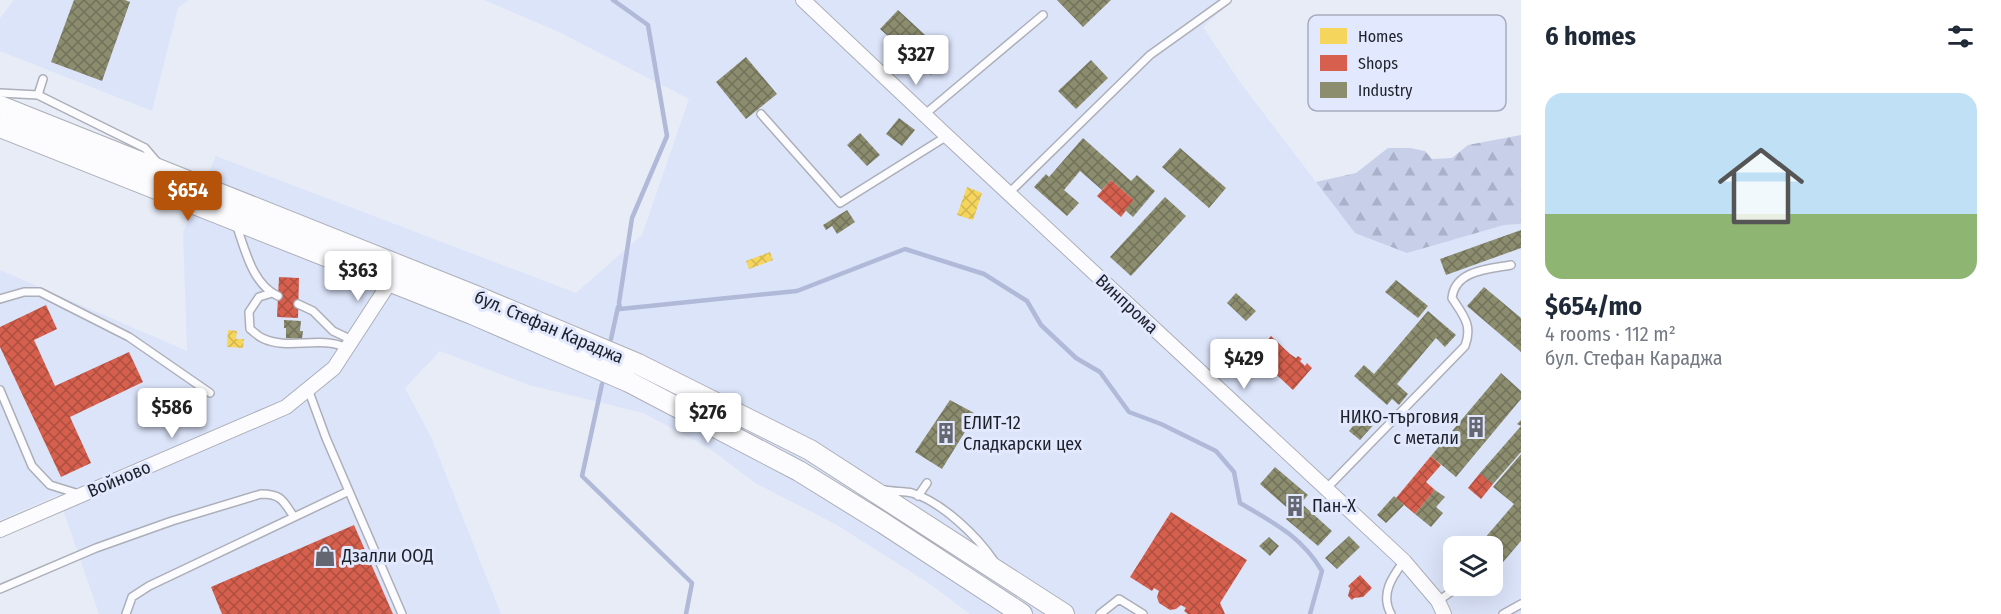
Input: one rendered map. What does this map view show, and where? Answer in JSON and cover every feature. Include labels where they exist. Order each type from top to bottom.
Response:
[{"type":"main road","name":"бул. Стефан Караджа","points":[[0,106],[394,262],[638,364],[810,450],[1064,614]]},
{"type":"main road","name":"бул. Стефан Караджа","points":[[0,127],[472,314],[629,382],[799,471],[1022,614]]},
{"type":"street","name":"Винпрома","points":[[803,0],[1008,194],[1404,561],[1437,601],[1444,614]]},
{"type":"street","points":[[390,282],[394,262]]},
{"type":"street","name":"Войново","points":[[0,530],[286,407],[334,368],[390,282]]},
{"type":"lane","points":[[1008,194],[1150,55],[1227,0]]},
{"type":"lane","points":[[924,115],[1043,15]]},
{"type":"lane","points":[[38,95],[43,79]]},
{"type":"lane","points":[[0,93],[38,95],[145,147],[164,171]]},
{"type":"lane","points":[[761,114],[840,203],[947,136]]},
{"type":"lane","points":[[235,222],[261,285],[275,295],[259,297],[249,312],[250,329],[262,338],[284,343],[349,344]]},
{"type":"lane","points":[[1326,489],[1465,346],[1469,329],[1465,317],[1452,298],[1457,283],[1476,272],[1511,265]]},
{"type":"lane","points":[[0,299],[24,292],[40,292],[129,337],[210,393]]},
{"type":"lane","points":[[298,304],[313,311],[349,344]]},
{"type":"lane","points":[[308,389],[326,438],[402,614]]},
{"type":"lane","points":[[0,390],[32,466],[50,485],[82,495]]},
{"type":"lane","points":[[918,496],[927,483]]},
{"type":"lane","points":[[863,485],[895,492],[910,492],[945,512],[984,546],[1004,576]]},
{"type":"lane","points":[[126,614],[132,597],[149,586],[349,491]]},
{"type":"lane","points":[[0,590],[96,548],[172,521],[261,494],[273,494],[281,498],[294,517]]},
{"type":"lane","points":[[1391,614],[1386,605],[1389,582],[1404,561]]},
{"type":"lane","points":[[1437,601],[1444,596]]},
{"type":"lane","points":[[1100,614],[1119,599],[1143,614]]},
{"type":"lane","points":[[1503,614],[1521,604]]},
{"type":"shaded area","points":[[14,0],[189,0],[178,8],[152,111],[0,51],[0,18]]},
{"type":"shaded area","points":[[484,0],[1233,0],[1203,27],[1242,85],[1355,233],[1521,224],[1521,614],[970,614],[930,584],[837,525],[755,483],[709,448],[643,413],[529,385],[440,351],[405,388],[431,437],[501,614],[99,614],[58,495],[0,520],[0,270],[187,351],[183,232],[216,156],[576,293],[642,235],[689,99],[559,32]]},
{"type":"green space","points":[[1521,135],[1521,224],[1504,225],[1407,253],[1355,233],[1316,182],[1356,173],[1388,148],[1425,151],[1432,159],[1452,158],[1468,145]]},
{"type":"building: Homes","points":[[967,187],[982,193],[973,220],[957,215]]},
{"type":"building: Homes","points":[[770,252],[773,260],[749,269],[746,261]]},
{"type":"building: Homes","points":[[228,330],[237,331],[236,339],[244,339],[243,348],[227,347]]},
{"type":"building: Shops","points":[[1111,180],[1134,200],[1121,217],[1097,196]]},
{"type":"building: Shops","points":[[279,277],[299,278],[298,318],[277,317]]},
{"type":"building: Shops","points":[[46,305],[57,329],[34,340],[55,386],[129,352],[143,382],[70,417],[91,463],[61,477],[0,347],[0,327]]},
{"type":"building: Shops","points":[[1271,336],[1290,354],[1302,359],[1300,361],[1305,366],[1307,363],[1312,368],[1293,390],[1255,355]]},
{"type":"building: Shops","points":[[1431,456],[1441,465],[1426,482],[1435,490],[1415,514],[1396,498]]},
{"type":"building: Shops","points":[[1480,473],[1493,484],[1481,499],[1468,488]]},
{"type":"building: Shops","points":[[1171,512],[1247,560],[1220,603],[1225,614],[1188,614],[1184,611],[1186,608],[1181,605],[1170,610],[1159,603],[1157,597],[1159,591],[1154,588],[1152,591],[1130,577]]},
{"type":"building: Shops","name":"Дзалли ООД","points":[[354,525],[393,614],[222,614],[211,587]]},
{"type":"building: Shops","points":[[1360,575],[1372,588],[1363,597],[1352,600],[1348,596],[1350,588],[1348,586]]},
{"type":"building: Industry","points":[[74,0],[125,0],[130,2],[102,81],[51,62]]},
{"type":"building: Industry","points":[[1057,0],[1111,0],[1083,27]]},
{"type":"building: Industry","points":[[898,10],[948,56],[931,75],[880,29]]},
{"type":"building: Industry","points":[[746,57],[777,94],[746,119],[716,82]]},
{"type":"building: Industry","points":[[1091,60],[1108,78],[1076,109],[1058,91]]},
{"type":"building: Industry","points":[[899,118],[915,130],[902,146],[886,134]]},
{"type":"building: Industry","points":[[860,133],[880,155],[867,166],[847,145]]},
{"type":"building: Industry","points":[[1083,138],[1131,181],[1137,175],[1155,191],[1133,217],[1125,210],[1134,200],[1111,180],[1102,190],[1080,171],[1064,190],[1079,203],[1067,216],[1034,187],[1046,174],[1049,177]]},
{"type":"building: Industry","points":[[1180,148],[1226,188],[1209,208],[1162,167]]},
{"type":"building: Industry","points":[[1165,197],[1186,216],[1131,276],[1110,257]]},
{"type":"building: Industry","points":[[847,210],[855,222],[837,234],[832,226],[826,230],[823,225]]},
{"type":"building: Industry","points":[[1521,230],[1521,248],[1446,275],[1440,259]]},
{"type":"building: Industry","points":[[1396,280],[1428,306],[1418,318],[1385,292]]},
{"type":"building: Industry","points":[[1484,287],[1521,318],[1521,352],[1467,306]]},
{"type":"building: Industry","points":[[1236,293],[1256,311],[1246,321],[1227,303]]},
{"type":"building: Industry","points":[[1428,311],[1456,335],[1445,347],[1436,338],[1397,384],[1408,394],[1399,405],[1392,399],[1387,405],[1354,376],[1364,365],[1374,374]]},
{"type":"building: Industry","points":[[284,320],[301,321],[302,339],[286,338]]},
{"type":"building: Industry","name":"НИКО-търговия с метали","points":[[1501,373],[1521,391],[1521,399],[1456,477],[1431,456]]},
{"type":"building: Industry","name":"ЕЛИТ-12 Сладкарски цех","points":[[950,400],[976,414],[942,469],[915,452]]},
{"type":"building: Industry","points":[[1365,411],[1377,421],[1360,440],[1349,431]]},
{"type":"building: Industry","points":[[1521,426],[1521,452],[1493,484],[1480,473]]},
{"type":"building: Industry","points":[[1521,454],[1521,541],[1503,562],[1503,536],[1487,536],[1514,504],[1493,487]]},
{"type":"building: Industry","name":"Пан-Х","points":[[1275,467],[1308,495],[1301,503],[1332,531],[1318,546],[1286,519],[1292,512],[1260,484]]},
{"type":"building: Industry","points":[[1435,490],[1445,497],[1436,507],[1443,513],[1431,527],[1415,514]]},
{"type":"building: Industry","points":[[1394,496],[1404,505],[1386,523],[1377,515]]},
{"type":"building: Industry","points":[[1349,536],[1360,547],[1337,569],[1325,558]]},
{"type":"building: Industry","points":[[1269,537],[1279,546],[1270,556],[1259,546]]},
{"type":"waterway","points":[[613,0],[648,25],[667,136],[632,218],[620,309],[797,291],[905,249],[984,274],[1027,301],[1041,325],[1076,358],[1100,372],[1129,412],[1161,424],[1216,451],[1234,472],[1240,503],[1296,539],[1322,571],[1310,614]]},
{"type":"waterway","points":[[611,339],[618,307]]},
{"type":"waterway","points":[[602,384],[582,476],[692,583],[686,614]]},
{"type":"place","name":"НИКО-търговия с метали","points":[[1476,427]]},
{"type":"place","name":"ЕЛИТ-12 Сладкарски цех","points":[[946,433]]},
{"type":"place","name":"Пан-Х","points":[[1295,506]]},
{"type":"place","name":"Дзалли ООД","points":[[325,556]]}]
